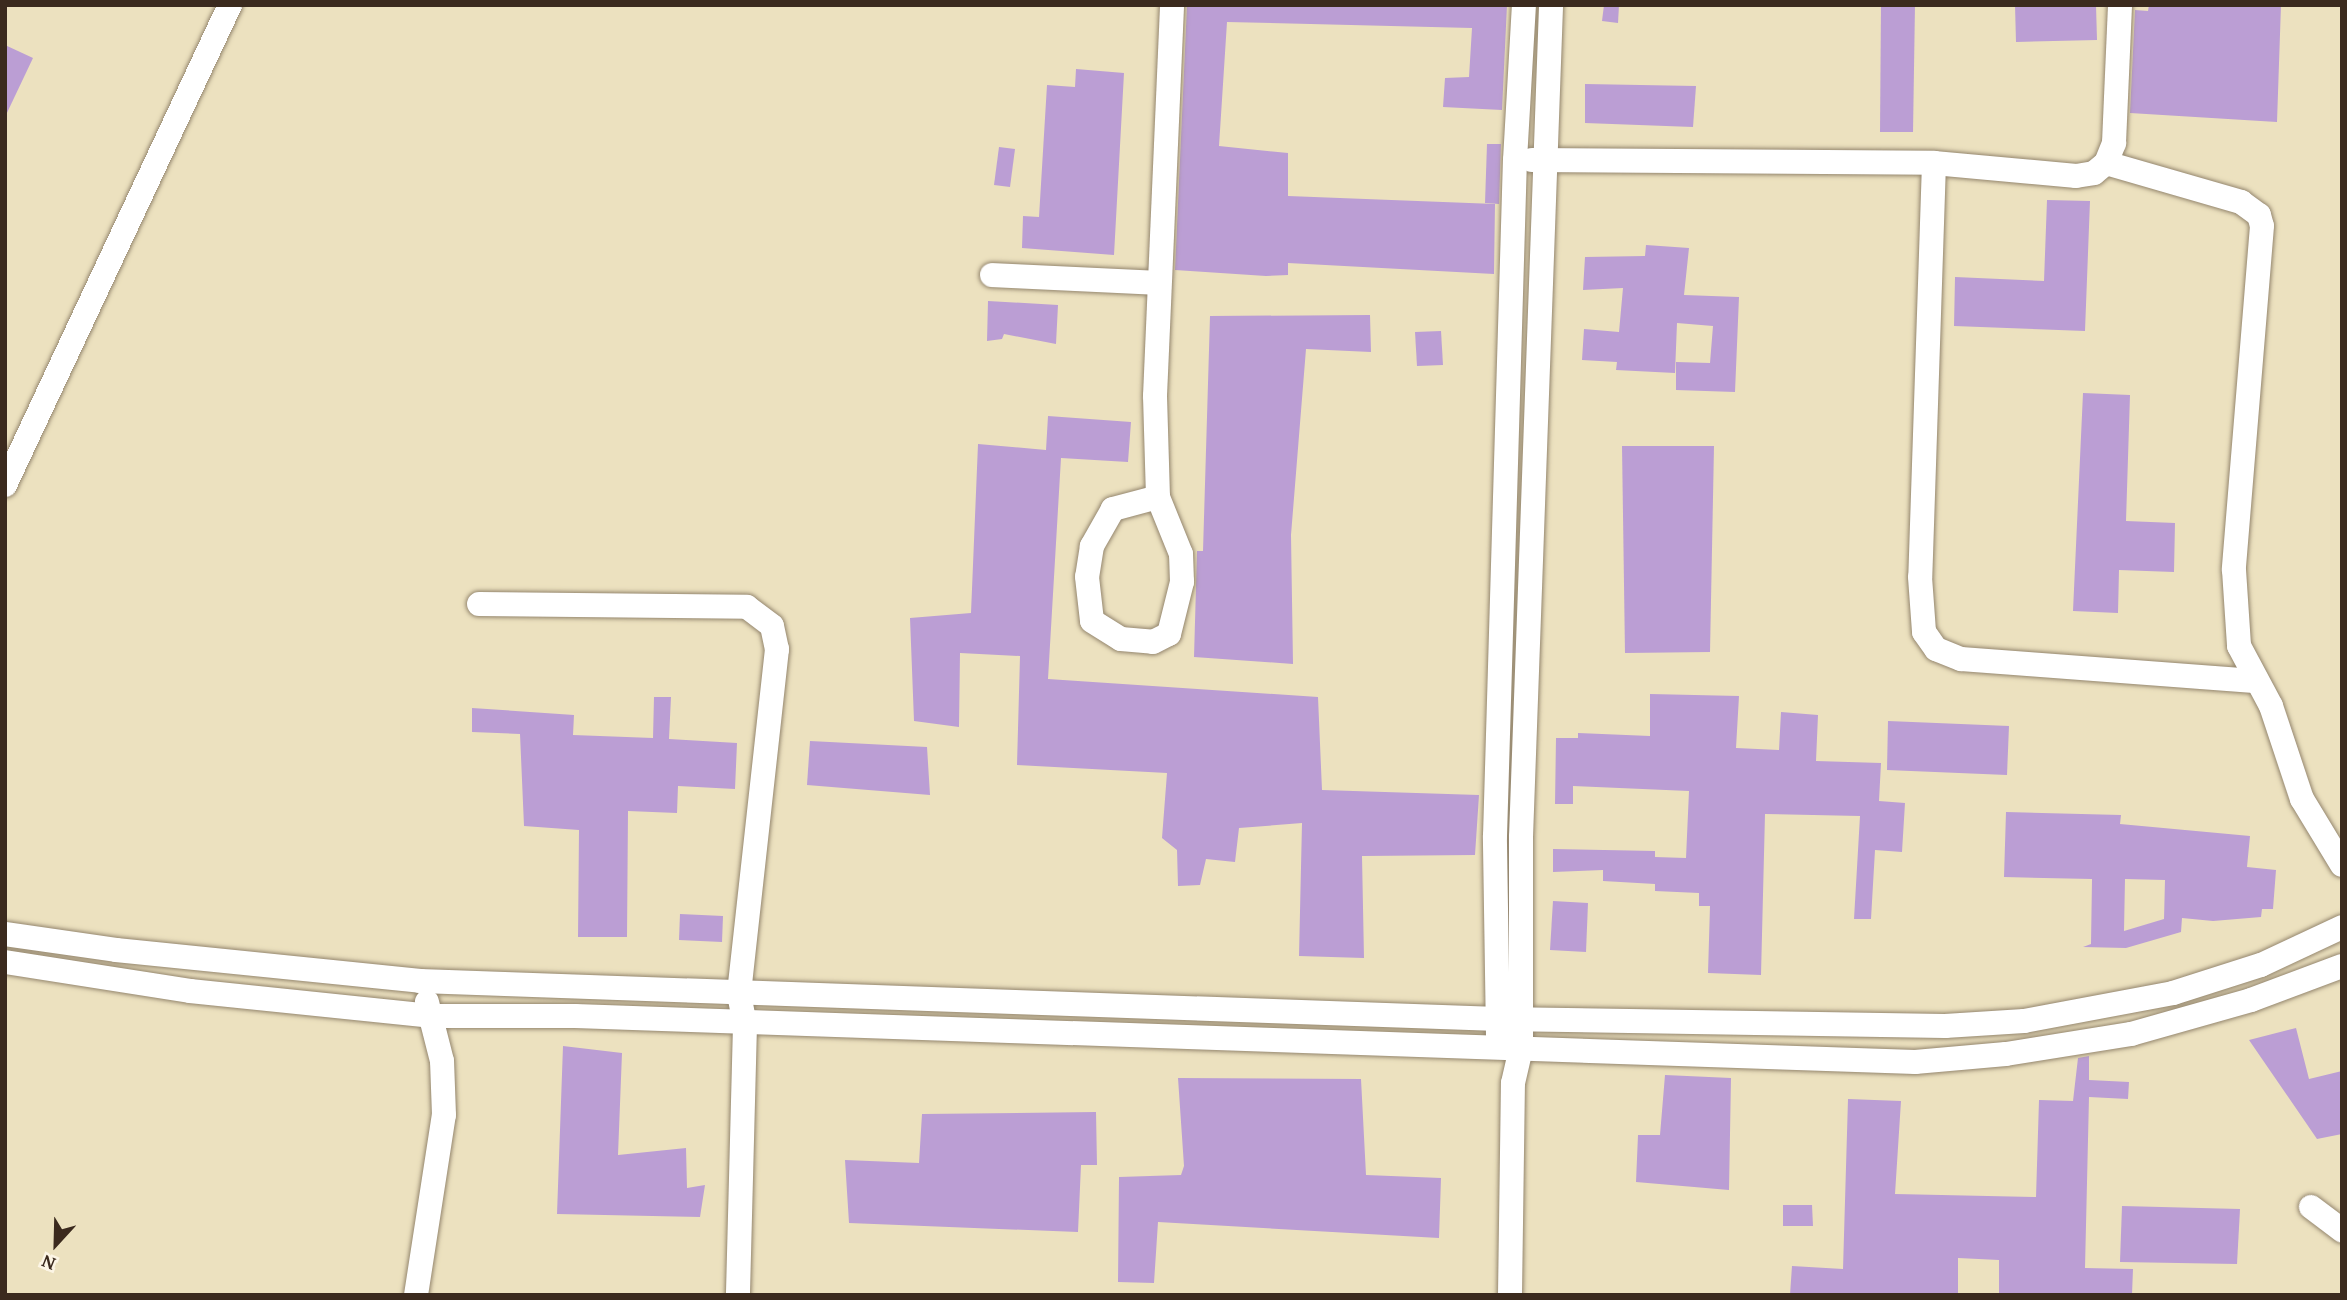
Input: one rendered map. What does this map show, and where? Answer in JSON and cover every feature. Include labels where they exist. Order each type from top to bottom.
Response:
[{"type":"street","points":[[5,485],[230,5]]},
{"type":"street","points":[[1158,497],[1113,509],[1092,546],[1087,577],[1092,621],[1121,639],[1164,639],[1177,611],[1181,554],[1158,497],[1159,283],[1172,5]]},
{"type":"street","points":[[1510,1019],[1495,836],[1515,160],[1524,5]]},
{"type":"street","points":[[1510,1295],[1513,1083],[1510,1019],[1529,697],[1532,486],[1551,5]]},
{"type":"street","points":[[1515,160],[1934,163],[2076,176],[2094,173],[2106,163],[2114,143],[2120,5]]},
{"type":"street","points":[[1934,163],[1920,577],[1924,632],[1936,649],[1961,659],[2254,681]]},
{"type":"street","points":[[2106,163],[2241,202],[2259,215],[2262,226],[2234,570],[2239,646],[2254,681],[2270,706],[2302,799],[2342,865]]},
{"type":"street","points":[[992,275],[1159,283]]},
{"type":"street","points":[[1507,489],[1532,486]]},
{"type":"street","points":[[479,604],[747,607],[772,626],[777,649],[739,994],[745,1025],[738,1295]]},
{"type":"street","points":[[1501,694],[1529,697]]},
{"type":"street","points":[[1495,836],[1521,838]]},
{"type":"street","points":[[5,934],[116,950],[420,981],[739,994],[1049,1000],[1510,1019],[1945,1026],[2024,1021],[2173,993],[2261,965],[2342,927]]},
{"type":"street","points":[[5,962],[190,990],[431,1016],[575,1016],[745,1025],[1510,1047],[1915,1062],[2006,1054],[2131,1034],[2251,1000],[2342,966]]},
{"type":"street","points":[[416,1295],[444,1115],[442,1061],[420,981]]},
{"type":"street","points":[[2311,1207],[2342,1230]]},
{"type":"building","points":[[1187,5],[1507,5],[1502,110],[1443,107],[1445,78],[1469,77],[1472,28],[1227,22],[1219,146],[1288,153],[1288,196],[1495,204],[1494,274],[1288,263],[1288,275],[1175,270]]},
{"type":"building","points":[[1604,5],[1619,5],[1618,23],[1602,21]]},
{"type":"building","points":[[1881,5],[1915,5],[1913,132],[1880,132]]},
{"type":"building","points":[[2015,5],[2096,5],[2097,40],[2016,42]]},
{"type":"building","points":[[2149,5],[2281,5],[2277,122],[2130,113],[2135,10],[2148,11]]},
{"type":"building","points":[[5,45],[33,58],[5,117]]},
{"type":"building","points":[[1076,69],[1124,73],[1114,255],[1022,248],[1023,216],[1039,217],[1047,85],[1075,87]]},
{"type":"building","points":[[1585,84],[1696,86],[1693,127],[1585,123]]},
{"type":"building","points":[[1487,144],[1501,144],[1499,204],[1485,203]]},
{"type":"building","points":[[999,147],[1015,149],[1010,187],[994,185]]},
{"type":"building","points":[[2047,200],[2090,201],[2085,331],[1954,326],[1955,277],[2044,281]]},
{"type":"building","points":[[1646,245],[1689,248],[1684,295],[1739,297],[1735,392],[1676,390],[1676,362],[1710,363],[1713,326],[1677,323],[1675,373],[1616,370],[1617,362],[1582,360],[1584,329],[1619,332],[1623,288],[1583,290],[1585,257],[1645,256]]},
{"type":"building","points":[[988,301],[1058,305],[1056,344],[1004,334],[1002,339],[987,341]]},
{"type":"building","points":[[1370,315],[1371,352],[1306,349],[1291,535],[1293,664],[1194,657],[1197,551],[1203,551],[1210,316]]},
{"type":"building","points":[[1441,331],[1443,365],[1417,366],[1415,332]]},
{"type":"building","points":[[2083,393],[2130,395],[2126,521],[2175,523],[2174,572],[2119,570],[2118,613],[2073,611]]},
{"type":"building","points":[[1048,416],[1131,422],[1128,462],[1061,458],[1048,679],[1318,697],[1322,790],[1479,795],[1475,855],[1362,856],[1364,958],[1299,956],[1302,823],[1239,828],[1235,862],[1206,859],[1200,885],[1178,886],[1177,850],[1162,838],[1167,773],[1017,765],[1020,656],[960,653],[959,727],[914,721],[910,618],[971,613],[978,444],[1046,450]]},
{"type":"building","points":[[1622,446],[1714,446],[1710,652],[1625,653]]},
{"type":"building","points":[[1650,694],[1739,696],[1736,748],[1779,750],[1781,712],[1818,715],[1816,761],[1881,763],[1879,801],[1905,803],[1902,852],[1875,850],[1871,919],[1854,919],[1860,816],[1765,814],[1761,975],[1708,973],[1710,906],[1699,906],[1699,893],[1655,891],[1655,884],[1603,881],[1603,870],[1553,872],[1553,849],[1655,851],[1655,857],[1686,858],[1689,791],[1573,786],[1573,804],[1555,804],[1556,738],[1578,738],[1578,733],[1650,736]]},
{"type":"building","points":[[654,697],[671,697],[669,739],[737,743],[735,789],[678,786],[677,813],[628,811],[627,937],[578,937],[579,830],[524,826],[520,734],[472,732],[472,708],[574,715],[573,735],[653,738]]},
{"type":"building","points":[[1888,721],[2009,726],[2007,775],[1887,770]]},
{"type":"building","points":[[810,741],[927,747],[930,795],[807,785]]},
{"type":"building","points":[[2006,812],[2121,815],[2120,824],[2250,836],[2247,867],[2276,870],[2273,909],[2262,909],[2261,917],[2213,921],[2182,918],[2181,932],[2126,948],[2083,947],[2091,944],[2092,879],[2004,877]],"holes":[[[2125,879],[2165,880],[2164,919],[2124,931]]]},
{"type":"building","points":[[1553,901],[1588,903],[1586,952],[1550,950]]},
{"type":"building","points":[[680,914],[723,916],[722,942],[679,940]]},
{"type":"building","points":[[2296,1028],[2309,1079],[2342,1071],[2342,1134],[2317,1139],[2249,1040]]},
{"type":"building","points":[[563,1046],[622,1053],[618,1155],[686,1148],[687,1188],[705,1185],[700,1217],[557,1214]]},
{"type":"building","points":[[2089,1056],[2089,1080],[2129,1082],[2128,1099],[2089,1097],[2085,1268],[2133,1269],[2132,1295],[1999,1295],[1999,1260],[1958,1258],[1958,1295],[1790,1295],[1792,1266],[1843,1269],[1848,1099],[1901,1101],[1895,1194],[2036,1197],[2039,1100],[2073,1101],[2078,1058]]},
{"type":"building","points":[[1665,1075],[1731,1078],[1729,1190],[1636,1182],[1638,1135],[1660,1135]]},
{"type":"building","points":[[1178,1078],[1361,1079],[1366,1175],[1441,1178],[1439,1238],[1158,1222],[1154,1283],[1118,1282],[1119,1177],[1181,1175],[1184,1166]]},
{"type":"building","points":[[1096,1112],[1097,1165],[1081,1165],[1078,1232],[849,1223],[845,1160],[919,1163],[922,1114]]},
{"type":"building","points":[[1783,1205],[1812,1205],[1813,1226],[1783,1226]]},
{"type":"building","points":[[2122,1206],[2240,1209],[2237,1264],[2120,1262]]}]
